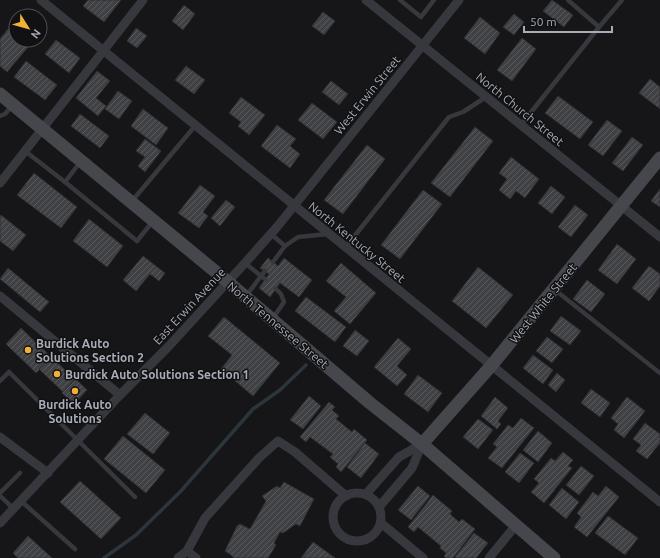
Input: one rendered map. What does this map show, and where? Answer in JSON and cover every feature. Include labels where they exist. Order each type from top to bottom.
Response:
[{"type":"street","name":"North Kentucky Street","points":[[41,0],[293,206],[660,502]]},
{"type":"street","points":[[0,183],[143,0]]},
{"type":"street","name":"North Church Street","points":[[366,0],[520,126],[622,205],[660,237]]},
{"type":"street","name":"West Erwin Street","points":[[293,206],[459,0]]},
{"type":"street","name":"North Tennessee Street","points":[[0,94],[228,282],[364,398],[422,444],[554,558]]},
{"type":"street","name":"West White Street","points":[[422,444],[491,366],[660,158]]},
{"type":"street","name":"East Erwin Avenue","points":[[0,524],[246,263],[293,206]]},
{"type":"street","points":[[0,296],[120,395]]},
{"type":"street","points":[[0,437],[48,473]]},
{"type":"street","points":[[178,558],[187,551],[205,518],[259,458],[278,441],[295,452],[346,496]]},
{"type":"street","points":[[366,494],[399,457],[422,444]]},
{"type":"street","points":[[379,507],[412,468],[422,444]]},
{"type":"street","points":[[359,493],[366,494],[376,501],[381,515],[381,523],[378,530],[372,536],[358,541],[350,540],[343,536],[334,523],[335,508],[346,496],[359,493]]},
{"type":"street","points":[[381,523],[423,558]]},
{"type":"street","points":[[489,558],[516,525]]},
{"type":"street","points":[[187,551],[196,558]]},
{"type":"lane","points":[[400,0],[421,16],[434,0]]},
{"type":"lane","points":[[568,0],[598,27]]},
{"type":"lane","points":[[520,126],[598,27],[622,0]]},
{"type":"lane","points":[[345,248],[449,117],[463,112],[486,97]]},
{"type":"lane","points":[[0,116],[5,114],[13,104]]},
{"type":"lane","points":[[131,202],[195,126]]},
{"type":"lane","points":[[25,151],[137,241],[153,221]]},
{"type":"lane","points":[[65,182],[81,161]]},
{"type":"lane","points":[[270,234],[285,246]]},
{"type":"lane","points":[[273,262],[285,246],[298,237],[328,234]]},
{"type":"lane","points":[[246,263],[263,277]]},
{"type":"lane","points":[[245,297],[263,277],[265,272]]},
{"type":"lane","points":[[272,319],[284,302],[281,294],[276,289]]},
{"type":"lane","points":[[554,289],[660,373]]},
{"type":"lane","points":[[0,381],[9,372],[135,497]]},
{"type":"lane","points":[[14,509],[0,495],[20,473]]},
{"type":"lane","points":[[21,501],[75,549]]},
{"type":"building","points":[[88,0],[121,0],[104,22],[83,6]]},
{"type":"building","points":[[552,0],[573,15],[564,27],[543,11]]},
{"type":"building","points":[[184,5],[195,14],[183,30],[172,21]]},
{"type":"building","points":[[323,12],[335,21],[324,35],[312,26]]},
{"type":"building","points":[[514,14],[524,22],[514,35],[503,27]]},
{"type":"building","points":[[480,17],[500,33],[485,54],[464,38]]},
{"type":"building","points":[[136,28],[147,36],[137,48],[127,41]]},
{"type":"building","points":[[8,29],[8,48],[27,48],[7,72],[0,66],[0,39]]},
{"type":"building","points":[[522,38],[536,49],[512,81],[497,70]]},
{"type":"building","points":[[56,40],[80,58],[69,73],[45,54]]},
{"type":"building","points":[[26,61],[57,85],[45,100],[14,77]]},
{"type":"building","points":[[186,66],[205,80],[194,94],[175,80]]},
{"type":"building","points":[[97,71],[110,81],[96,98],[106,106],[98,116],[76,98]]},
{"type":"building","points":[[650,79],[660,87],[660,109],[639,93]]},
{"type":"building","points":[[331,81],[348,94],[339,105],[322,92]]},
{"type":"building","points":[[118,91],[132,101],[119,119],[105,109]]},
{"type":"building","points":[[558,96],[593,122],[580,139],[545,113]]},
{"type":"building","points":[[241,97],[265,115],[249,135],[238,126],[241,122],[229,113]]},
{"type":"building","points":[[312,103],[337,122],[323,139],[298,120]]},
{"type":"building","points":[[143,109],[168,128],[156,145],[131,126]]},
{"type":"building","points":[[80,114],[109,136],[100,148],[71,126]]},
{"type":"building","points":[[607,120],[622,131],[603,156],[588,145]]},
{"type":"building","points":[[277,125],[296,139],[290,146],[300,154],[290,168],[261,146]]},
{"type":"building","points":[[475,127],[493,141],[450,197],[431,183]]},
{"type":"building","points":[[632,137],[643,145],[623,171],[612,163]]},
{"type":"building","points":[[145,139],[161,151],[145,172],[138,166],[145,157],[136,151]]},
{"type":"building","points":[[367,145],[385,159],[343,214],[324,200]]},
{"type":"building","points":[[511,157],[539,179],[525,198],[516,191],[510,199],[499,190],[507,179],[499,173]]},
{"type":"building","points":[[34,173],[77,207],[61,228],[17,195]]},
{"type":"building","points":[[200,185],[215,196],[203,212],[208,216],[199,228],[178,213]]},
{"type":"building","points":[[551,186],[565,197],[552,214],[538,203]]},
{"type":"building","points":[[660,189],[660,207],[651,201]]},
{"type":"building","points":[[423,190],[442,204],[400,259],[381,245]]},
{"type":"building","points":[[226,200],[235,207],[220,226],[211,218]]},
{"type":"building","points":[[575,205],[588,215],[571,237],[558,227]]},
{"type":"building","points":[[1,215],[26,235],[13,251],[0,241]]},
{"type":"building","points":[[89,219],[123,246],[107,267],[73,241]]},
{"type":"building","points":[[617,244],[636,259],[617,284],[598,270]]},
{"type":"building","points":[[143,256],[165,273],[159,281],[150,274],[136,291],[123,280]]},
{"type":"building","points":[[268,258],[278,266],[284,258],[312,280],[299,297],[280,283],[270,297],[259,288],[269,274],[260,268]]},
{"type":"building","points":[[341,263],[376,293],[350,324],[334,311],[346,297],[326,281]]},
{"type":"building","points":[[649,266],[660,274],[660,286],[649,301],[632,288]]},
{"type":"building","points":[[478,267],[513,295],[486,328],[452,301]]},
{"type":"building","points":[[8,268],[49,302],[40,312],[0,279]]},
{"type":"building","points":[[587,280],[605,294],[591,312],[573,299]]},
{"type":"building","points":[[306,297],[346,327],[335,342],[295,311]]},
{"type":"building","points":[[561,316],[581,331],[570,345],[550,331]]},
{"type":"building","points":[[224,317],[280,363],[253,396],[221,369],[232,355],[208,336]]},
{"type":"building","name":"Burdick Auto Solutions Section 2","points":[[21,328],[51,357],[36,373],[6,344]]},
{"type":"building","points":[[355,330],[369,341],[357,356],[343,346]]},
{"type":"building","points":[[547,337],[563,349],[552,363],[536,351]]},
{"type":"building","points":[[398,338],[411,349],[397,366],[407,375],[397,386],[374,367]]},
{"type":"building","points":[[533,355],[553,370],[543,384],[523,368]]},
{"type":"building","name":"Burdick Auto Solutions Section 1","points":[[51,357],[75,379],[63,392],[39,369]]},
{"type":"building","points":[[557,373],[565,380],[556,392],[548,385]]},
{"type":"building","points":[[418,375],[442,393],[428,412],[404,394]]},
{"type":"building","name":"Burdick Auto Solutions","points":[[76,379],[87,390],[74,404],[62,393]]},
{"type":"building","points":[[591,389],[610,403],[600,417],[581,403]]},
{"type":"building","points":[[309,396],[321,406],[303,429],[290,420]]},
{"type":"building","points":[[495,397],[508,408],[498,421],[501,424],[497,429],[481,416]]},
{"type":"building","points":[[627,397],[645,411],[624,438],[614,430],[618,424],[611,418]]},
{"type":"building","points":[[329,402],[335,407],[332,410],[339,416],[336,419],[352,432],[354,429],[367,440],[341,472],[336,467],[338,464],[330,457],[333,454],[310,437],[306,442],[300,437]]},
{"type":"building","points":[[145,413],[170,433],[153,454],[127,434]]},
{"type":"building","points":[[521,418],[534,428],[502,468],[488,458],[497,447],[493,444],[508,425],[513,428]]},
{"type":"building","points":[[478,419],[493,430],[478,449],[463,437]]},
{"type":"building","points":[[645,423],[660,434],[660,443],[647,459],[636,451],[641,445],[633,439]]},
{"type":"building","points":[[538,431],[552,443],[538,462],[523,450]]},
{"type":"building","points":[[123,436],[165,470],[146,493],[104,459]]},
{"type":"building","points":[[365,443],[379,454],[361,478],[347,467]]},
{"type":"building","points":[[563,452],[573,460],[568,466],[572,468],[544,503],[531,492],[539,483],[534,479],[551,458],[555,461]]},
{"type":"building","points":[[520,453],[534,463],[519,483],[505,472]]},
{"type":"building","points":[[581,466],[594,476],[579,495],[566,485]]},
{"type":"building","points":[[80,481],[121,518],[101,539],[60,502]]},
{"type":"building","points":[[284,482],[314,499],[300,526],[296,524],[283,533],[280,532],[274,543],[276,545],[268,558],[234,558],[225,551],[237,526],[240,524],[250,529],[266,501],[262,496],[277,486],[280,488]]},
{"type":"building","points":[[418,486],[430,496],[411,520],[398,510]]},
{"type":"building","points":[[606,486],[619,497],[587,537],[574,527],[581,517],[577,513],[593,492],[598,496]]},
{"type":"building","points":[[562,488],[579,502],[566,519],[549,505]]},
{"type":"building","points":[[433,495],[452,511],[450,514],[459,522],[462,519],[475,529],[453,558],[446,558],[444,556],[446,553],[440,548],[441,546],[418,527],[414,532],[408,527]]},
{"type":"building","points":[[608,516],[638,538],[625,555],[595,533]]},
{"type":"building","points":[[474,533],[488,543],[476,558],[455,557]]},
{"type":"building","points":[[28,536],[52,558],[18,558],[13,553]]},
{"type":"building","points":[[313,542],[335,558],[301,558]]},
{"type":"waterway","points":[[104,558],[136,535],[180,492],[253,409],[280,390],[306,365]]},
{"type":"place","name":"Burdick Auto Solutions Section 2","points":[[28,350]]},
{"type":"place","name":"Burdick Auto Solutions Section 1","points":[[57,374]]},
{"type":"place","name":"Burdick Auto Solutions","points":[[75,391]]}]
